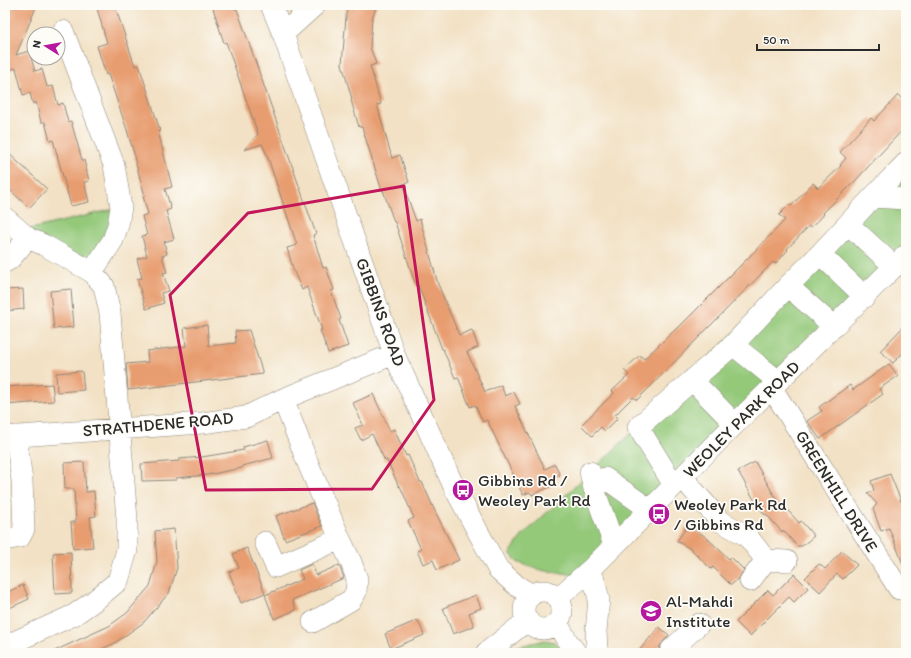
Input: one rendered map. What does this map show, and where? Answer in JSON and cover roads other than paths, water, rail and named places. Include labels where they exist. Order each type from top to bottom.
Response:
[{"type":"street","name":"GIBBINS ROAD","points":[[272,5],[394,354],[455,489],[498,569],[517,586],[532,595]]},
{"type":"street","points":[[283,34],[315,5]]},
{"type":"street","points":[[66,39],[114,165],[121,207],[118,225],[113,240],[92,272]]},
{"type":"street","points":[[787,561],[766,560],[747,536],[720,521],[678,481],[638,427],[733,345],[872,197],[906,164]]},
{"type":"street","points":[[872,197],[906,199]]},
{"type":"street","points":[[5,218],[28,238],[44,245],[92,272],[104,286],[110,313],[127,519],[127,550],[118,581],[74,615],[5,646]]},
{"type":"street","points":[[848,224],[900,261]]},
{"type":"street","points":[[5,262],[10,259],[28,238]]},
{"type":"street","points":[[820,254],[865,297]]},
{"type":"street","name":"WEOLEY PARK ROAD","points":[[558,598],[591,569],[774,384],[865,297],[900,261]]},
{"type":"street","points":[[788,286],[834,327]]},
{"type":"street","points":[[733,345],[774,384]]},
{"type":"street","name":"STRATHDENE ROAD","points":[[10,436],[202,423],[246,417],[283,399],[394,354]]},
{"type":"street","points":[[692,380],[735,424]]},
{"type":"street","name":"GREENHILL DRIVE","points":[[774,384],[899,589],[906,586]]},
{"type":"street","points":[[283,399],[306,461],[351,562],[357,579],[356,592],[351,600],[313,622]]},
{"type":"street","points":[[5,540],[20,537],[24,529],[22,481],[10,436]]},
{"type":"street","points":[[614,545],[592,481],[605,478],[649,509]]},
{"type":"street","points":[[266,542],[276,567],[340,539]]},
{"type":"street","points":[[750,581],[766,560]]},
{"type":"street","points":[[591,569],[599,599],[596,648]]},
{"type":"street","points":[[537,592],[548,592],[558,598],[562,613],[557,622],[548,628],[542,629],[536,628],[528,620],[525,615],[525,604],[532,595],[537,592]]},
{"type":"street","points":[[486,653],[528,620]]},
{"type":"street","points":[[557,622],[576,653]]},
{"type":"street","points":[[670,653],[671,650],[699,624]]},
{"type":"place","name":"Gibbins Rd / Weoley Park Rd","points":[[463,490]]},
{"type":"place","name":"Weoley Park Rd / Gibbins Rd","points":[[659,514]]},
{"type":"place","name":"Al-Mahdi Institute","points":[[651,611]]}]
